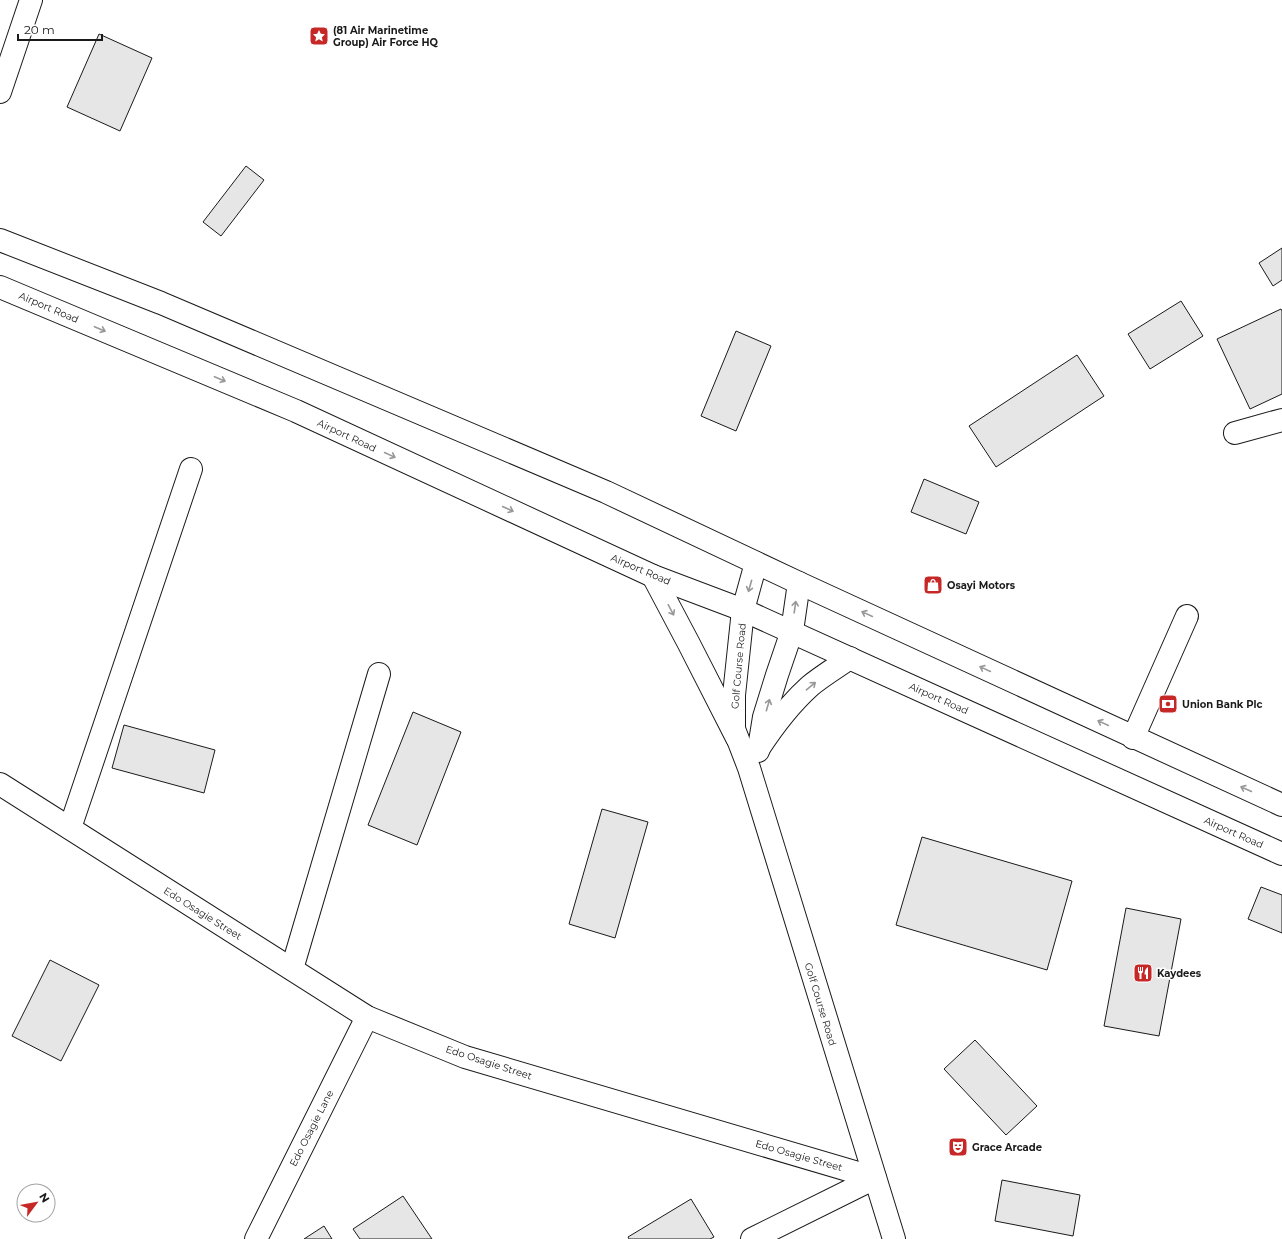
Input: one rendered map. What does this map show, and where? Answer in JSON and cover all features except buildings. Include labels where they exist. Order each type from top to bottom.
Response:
[{"type":"main road","points":[[0,92],[31,0]]},
{"type":"main road","points":[[0,240],[161,303],[591,486],[1133,738],[1282,805]]},
{"type":"main road","name":"Airport Road","points":[[0,287],[296,411],[653,576],[743,610],[1282,854]]},
{"type":"main road","points":[[1236,433],[1282,420]]},
{"type":"main road","points":[[70,828],[191,469]]},
{"type":"main road","name":"Golf Course Road","points":[[756,563],[743,610],[734,695],[734,729],[749,768],[894,1239]]},
{"type":"main road","points":[[653,576],[716,694],[737,738]]},
{"type":"main road","points":[[760,748],[764,717],[792,632],[799,583]]},
{"type":"main road","points":[[1133,738],[1187,616]]},
{"type":"main road","points":[[749,768],[760,748],[788,708],[811,686],[850,658]]},
{"type":"main road","points":[[292,969],[379,674]]},
{"type":"main road","name":"Edo Osagie Street","points":[[0,784],[367,1017],[465,1057],[875,1178]]},
{"type":"main road","name":"Edo Osagie Lane","points":[[256,1239],[367,1017]]},
{"type":"main road","points":[[752,1239],[875,1178]]},
{"type":"place","name":"(81 Air Marinetime Group) Air Force HQ","points":[[319,36]]},
{"type":"place","name":"Osayi Motors","points":[[933,585]]},
{"type":"place","name":"Union Bank Plc","points":[[1168,704]]},
{"type":"place","name":"Kaydees","points":[[1143,973]]},
{"type":"place","name":"Grace Arcade","points":[[958,1147]]}]
